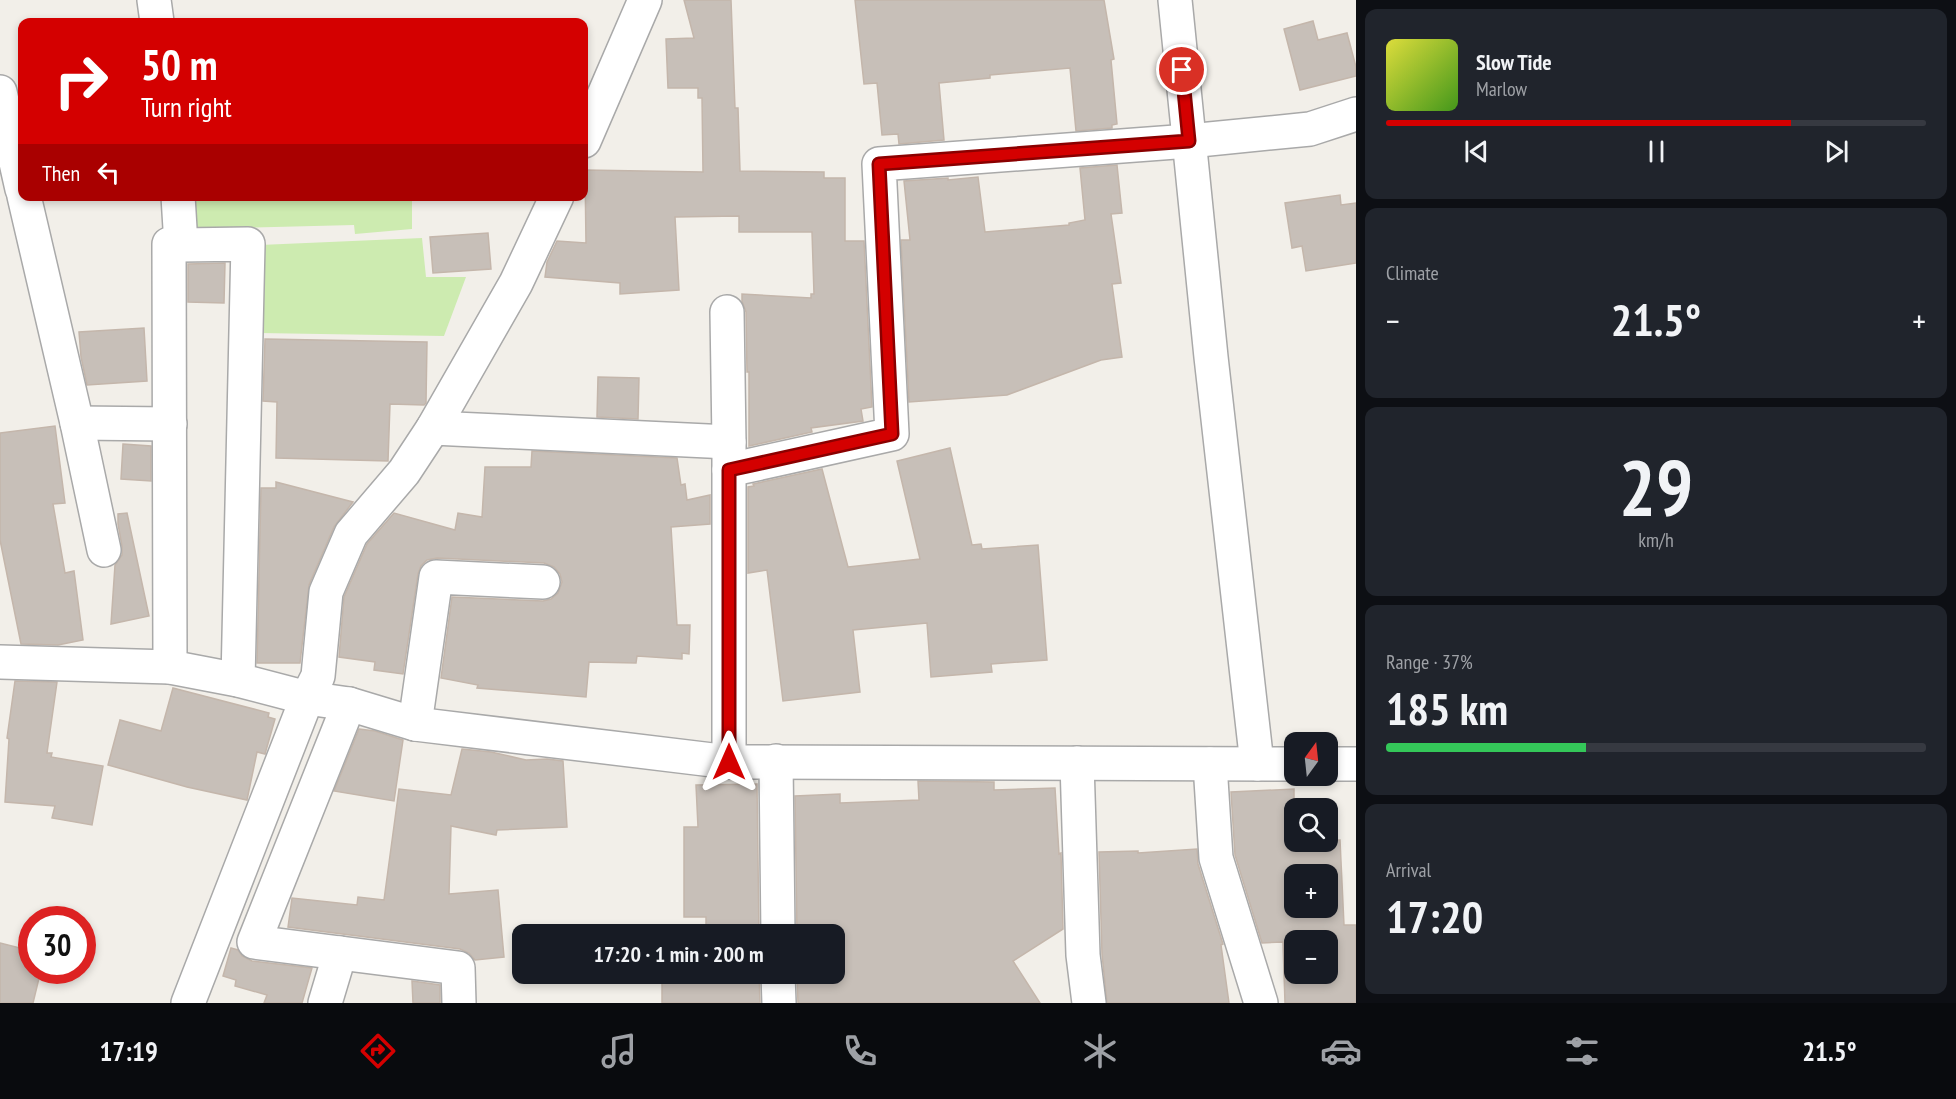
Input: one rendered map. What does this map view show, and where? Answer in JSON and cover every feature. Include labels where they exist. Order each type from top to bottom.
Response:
[{"type":"street","points":[[154,0],[156,18]]},
{"type":"street","points":[[588,132],[645,0]]},
{"type":"street","points":[[1175,0],[1256,758]]},
{"type":"street","points":[[1,103],[18,173]]},
{"type":"street","points":[[433,428],[729,456],[892,434],[879,164],[1189,141],[1310,129],[1356,114]]},
{"type":"street","points":[[25,201],[104,550]]},
{"type":"street","points":[[178,201],[181,245]]},
{"type":"street","points":[[188,1003],[307,698],[318,676],[326,592],[351,534],[404,472],[433,428],[516,283],[555,201]]},
{"type":"street","points":[[170,667],[169,244],[248,244],[238,680]]},
{"type":"street","points":[[727,312],[729,762]]},
{"type":"street","points":[[77,423],[170,424]]},
{"type":"street","points":[[415,724],[436,577],[543,582]]},
{"type":"street","points":[[0,662],[170,667],[238,680],[307,698],[349,704],[415,724],[729,762],[1210,764],[1256,758],[1284,762]]},
{"type":"street","points":[[349,704],[254,942],[458,968],[459,1003]]},
{"type":"street","points":[[776,761],[778,924]]},
{"type":"street","points":[[1077,763],[1083,955],[1089,1003]]},
{"type":"street","points":[[1210,764],[1216,858],[1261,1003]]},
{"type":"street","points":[[1338,764],[1356,764]]},
{"type":"street","points":[[325,1003],[340,952]]},
{"type":"street","points":[[778,984],[779,1003]]},
{"type":"green space","points":[[187,201],[412,201],[412,229],[355,234],[354,225],[188,229]]},
{"type":"green space","points":[[422,238],[426,277],[466,277],[444,336],[259,333],[260,245]]},
{"type":"building","points":[[684,0],[731,0],[740,171],[824,172],[824,178],[845,178],[845,241],[864,241],[872,407],[861,409],[863,421],[811,428],[812,432],[749,446],[749,372],[747,372],[746,312],[742,294],[811,298],[811,294],[814,294],[812,232],[739,232],[739,216],[675,217],[679,290],[620,294],[620,283],[545,277],[547,262],[557,241],[586,243],[588,170],[703,172],[702,98],[698,98],[698,88],[668,88],[666,39],[694,38]]},
{"type":"building","points":[[855,0],[1104,0],[1114,59],[1111,60],[1117,124],[1112,125],[1112,128],[1076,131],[1070,68],[990,75],[990,78],[939,83],[944,140],[899,144],[898,134],[882,135],[877,83],[864,84]]},
{"type":"building","points":[[1313,21],[1318,40],[1347,33],[1356,67],[1356,76],[1300,90],[1284,29]]},
{"type":"building","points":[[1117,165],[1122,213],[1111,214],[1121,283],[1112,284],[1122,357],[1101,360],[1007,395],[909,402],[901,240],[910,240],[904,181],[978,177],[985,232],[1069,225],[1069,223],[1085,220],[1080,168]]},
{"type":"building","points":[[1340,195],[1341,205],[1356,203],[1356,263],[1306,271],[1302,246],[1292,248],[1285,203]]},
{"type":"building","points":[[488,233],[491,269],[433,273],[430,237]]},
{"type":"building","points":[[225,263],[224,303],[188,302],[188,264]]},
{"type":"building","points":[[144,328],[147,381],[87,385],[79,332]]},
{"type":"building","points":[[265,339],[427,342],[426,403],[424,405],[390,404],[388,461],[276,458],[277,402],[263,401]]},
{"type":"building","points":[[598,377],[639,378],[638,419],[597,417]]},
{"type":"building","points":[[55,426],[65,503],[53,504],[65,573],[74,571],[83,640],[58,645],[21,644],[0,540],[0,433]]},
{"type":"building","points":[[123,444],[151,446],[151,481],[121,479]]},
{"type":"building","points":[[950,448],[972,545],[981,544],[982,549],[1038,545],[1047,660],[991,664],[992,672],[931,677],[927,623],[853,630],[860,692],[783,701],[767,570],[748,573],[748,487],[822,469],[848,567],[920,559],[897,461]]},
{"type":"building","points":[[532,451],[677,458],[681,485],[685,484],[687,500],[710,495],[710,524],[671,527],[677,625],[690,625],[689,654],[682,653],[682,659],[637,656],[636,663],[589,662],[586,697],[477,688],[478,685],[441,678],[452,597],[543,601],[551,599],[558,593],[562,582],[560,574],[554,567],[544,563],[437,558],[427,560],[421,566],[418,574],[403,674],[374,670],[375,662],[339,657],[344,597],[367,544],[394,513],[455,530],[458,513],[482,517],[485,467],[531,467]]},
{"type":"building","points":[[276,482],[353,502],[334,527],[309,585],[300,663],[257,663],[261,488],[276,488]]},
{"type":"building","points":[[127,513],[149,616],[111,624],[115,565],[122,555],[118,514]]},
{"type":"building","points":[[15,681],[57,682],[47,753],[52,753],[51,757],[103,766],[92,825],[52,818],[55,806],[5,802],[9,739],[7,738]]},
{"type":"building","points":[[173,688],[269,713],[268,717],[275,719],[265,754],[257,752],[247,800],[187,787],[108,765],[120,720],[161,731]]},
{"type":"building","points":[[359,729],[375,731],[403,740],[394,801],[334,791]]},
{"type":"building","points":[[462,749],[491,752],[526,760],[563,761],[567,827],[497,830],[496,835],[451,826],[449,894],[498,890],[504,957],[475,960],[469,953],[460,949],[288,927],[292,898],[357,905],[358,897],[384,900],[399,789],[451,795]]},
{"type":"building","points":[[918,781],[994,782],[994,790],[1055,788],[1059,854],[1061,853],[1063,929],[1013,961],[1040,1003],[798,1003],[797,984],[845,984],[845,924],[797,924],[795,796],[840,794],[840,803],[919,800]]},
{"type":"building","points":[[757,784],[759,924],[706,924],[706,917],[684,917],[684,827],[698,827],[696,785]]},
{"type":"building","points":[[1294,789],[1294,798],[1284,798],[1284,852],[1338,852],[1338,840],[1340,840],[1344,925],[1356,925],[1356,1003],[1285,1003],[1284,984],[1338,984],[1338,930],[1284,930],[1284,972],[1283,942],[1262,943],[1235,855],[1231,792]]},
{"type":"building","points":[[1197,849],[1198,864],[1223,944],[1221,945],[1229,1003],[1107,1003],[1102,954],[1099,852],[1138,851],[1138,853]]},
{"type":"building","points":[[0,943],[18,948],[18,984],[38,984],[33,1003],[0,1003]]},
{"type":"building","points":[[231,948],[238,950],[242,956],[252,961],[312,968],[302,1003],[264,1003],[267,995],[235,986],[236,980],[223,976]]},
{"type":"building","points":[[412,981],[440,985],[440,1003],[413,1003]]},
{"type":"building","points":[[662,984],[759,984],[760,1003],[662,1003]]},
{"type":"route","points":[[729,762],[729,470],[892,434],[879,164],[1189,141],[1182,70]]}]
